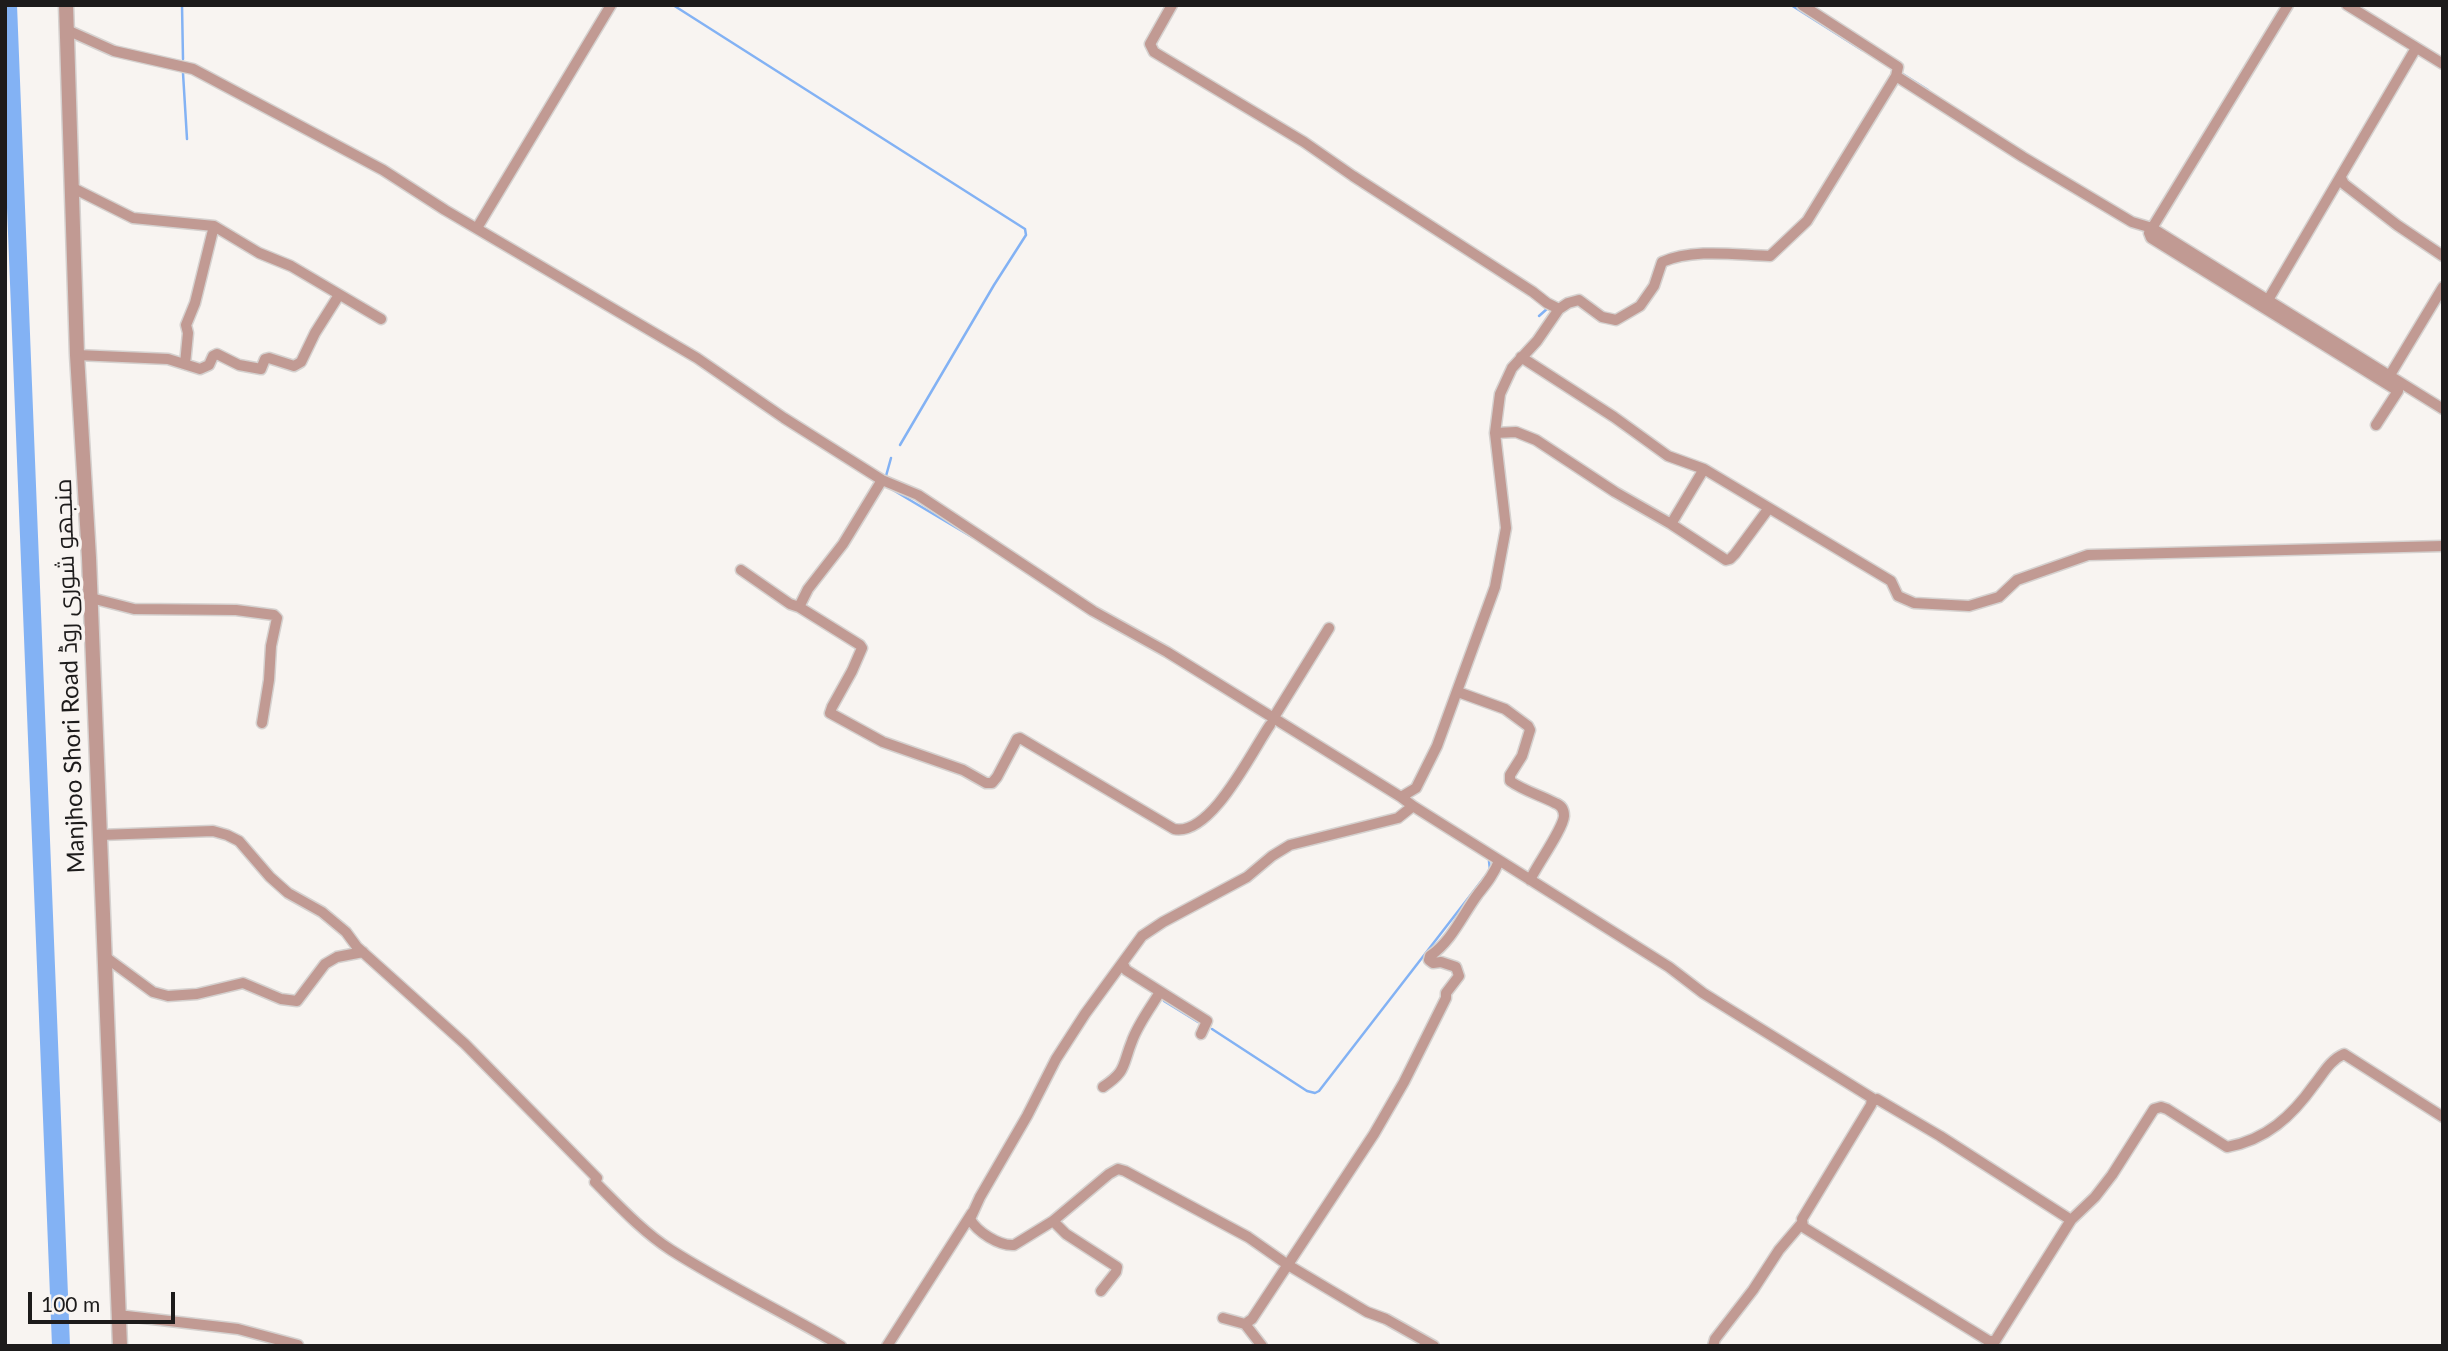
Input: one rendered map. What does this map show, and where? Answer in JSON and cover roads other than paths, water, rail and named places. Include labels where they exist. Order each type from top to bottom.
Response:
[{"type":"street","name":"Manjhoo Shori Road منجھو شوری روڈ","points":[[66,5],[77,355],[91,598],[120,1346]]},
{"type":"street","points":[[477,229],[611,5]]},
{"type":"street","points":[[1172,5],[1150,44],[1154,52],[1304,142],[1559,309]]},
{"type":"street","points":[[1802,5],[2024,157],[2132,222],[2152,228],[2443,409]]},
{"type":"street","points":[[2288,5],[2149,233],[2151,238],[2398,391],[2376,425]]},
{"type":"street","points":[[2347,5],[2443,64]]},
{"type":"street","points":[[67,30],[114,51],[193,69],[383,170],[477,229],[697,358],[784,418],[882,480],[918,495],[1093,611],[1167,652],[1272,721],[1401,797],[1670,967],[1703,993],[1872,1098],[1872,1102]]},
{"type":"street","points":[[2268,300],[2416,48]]},
{"type":"street","points":[[1401,797],[1416,788],[1437,746],[1495,587],[1506,528],[1495,433],[1500,394],[1512,368],[1537,341],[1559,309],[1568,303],[1579,300],[1602,317],[1616,320],[1640,306],[1654,286],[1662,262],[1677,256],[1770,256],[1807,221],[1897,71]]},
{"type":"street","points":[[2342,178],[2344,184],[2397,225],[2443,256]]},
{"type":"street","points":[[71,187],[133,218],[214,226],[259,253],[291,266],[381,319]]},
{"type":"street","points":[[186,364],[186,325],[195,303],[214,226]]},
{"type":"street","points":[[2390,375],[2443,287]]},
{"type":"street","points":[[77,355],[168,359],[205,368],[217,354],[251,368],[261,369],[265,359],[269,358],[294,366],[301,362],[314,333],[339,295]]},
{"type":"street","points":[[1521,357],[1614,417],[1668,456],[1704,469],[1891,581],[1894,590],[1905,601],[1969,606],[1999,597],[2017,580],[2088,555],[2443,546]]},
{"type":"street","points":[[1495,433],[1516,432],[1536,440],[1726,560],[1730,559],[1769,508]]},
{"type":"street","points":[[1671,524],[1704,469]]},
{"type":"street","points":[[799,607],[808,589],[844,544],[882,480]]},
{"type":"street","points":[[741,570],[862,648],[830,713],[883,742],[963,770],[986,783],[992,783],[997,777],[1020,738],[1174,830],[1181,831],[1206,818],[1218,806],[1329,628]]},
{"type":"street","points":[[91,598],[134,608],[236,610],[274,615],[276,618],[262,723]]},
{"type":"street","points":[[1458,692],[1505,709],[1528,726],[1530,730],[1521,756],[1510,775],[1510,781],[1559,804],[1564,811],[1564,818],[1530,880]]},
{"type":"street","points":[[887,1346],[973,1210],[1056,1059],[1142,936],[1247,877],[1290,845],[1398,818],[1413,806]]},
{"type":"street","points":[[100,835],[213,831],[239,841],[288,893],[322,912],[346,932],[363,952],[465,1044],[597,1178],[595,1182],[662,1243],[731,1286],[841,1346]]},
{"type":"street","points":[[1245,1324],[1252,1319],[1288,1265],[1404,1082],[1446,998],[1446,993],[1459,976],[1456,967],[1441,962],[1433,963],[1429,960],[1430,956],[1460,924],[1478,894],[1491,879],[1499,861]]},
{"type":"street","points":[[104,956],[153,992],[168,996],[197,994],[243,983],[281,999],[297,1001],[325,964],[337,957],[363,952]]},
{"type":"street","points":[[1123,964],[1126,970],[1207,1021],[1201,1034]]},
{"type":"street","points":[[1102,1087],[1118,1077],[1123,1069],[1132,1040],[1160,992]]},
{"type":"street","points":[[2071,1220],[1877,1099],[1872,1102],[1801,1219],[1803,1227],[1989,1341],[1995,1340],[2071,1220],[2112,1175],[2154,1110],[2161,1107],[2167,1109],[2227,1147],[2247,1143],[2276,1127],[2300,1105],[2335,1058],[2344,1054],[2443,1117]]},
{"type":"street","points":[[973,1210],[970,1219],[976,1228],[1006,1246],[1014,1245],[1053,1221],[1109,1174],[1118,1169],[1125,1171],[1248,1237],[1288,1265],[1367,1312],[1386,1319],[1434,1346]]},
{"type":"street","points":[[1053,1221],[1066,1234],[1117,1267],[1101,1291]]},
{"type":"street","points":[[1713,1346],[1715,1339],[1753,1290],[1779,1250],[1802,1223]]},
{"type":"street","points":[[118,1315],[238,1329],[298,1345]]},
{"type":"street","points":[[1223,1318],[1245,1324],[1262,1346]]},
{"type":"waterway","points":[[8,5],[61,1346]]},
{"type":"waterway","points":[[182,5],[183,59]]},
{"type":"waterway","points":[[673,5],[1025,229],[1026,235],[900,445]]},
{"type":"waterway","points":[[1791,5],[1862,50]]},
{"type":"waterway","points":[[183,73],[187,139]]},
{"type":"waterway","points":[[1901,73],[1928,90]]},
{"type":"waterway","points":[[1539,316],[1548,308]]},
{"type":"waterway","points":[[886,476],[891,458]]},
{"type":"waterway","points":[[893,490],[972,537]]},
{"type":"waterway","points":[[1212,1029],[1307,1091],[1319,1091],[1490,870],[1489,861]]},
{"type":"waterway","points":[[1164,1001],[1198,1022]]}]
